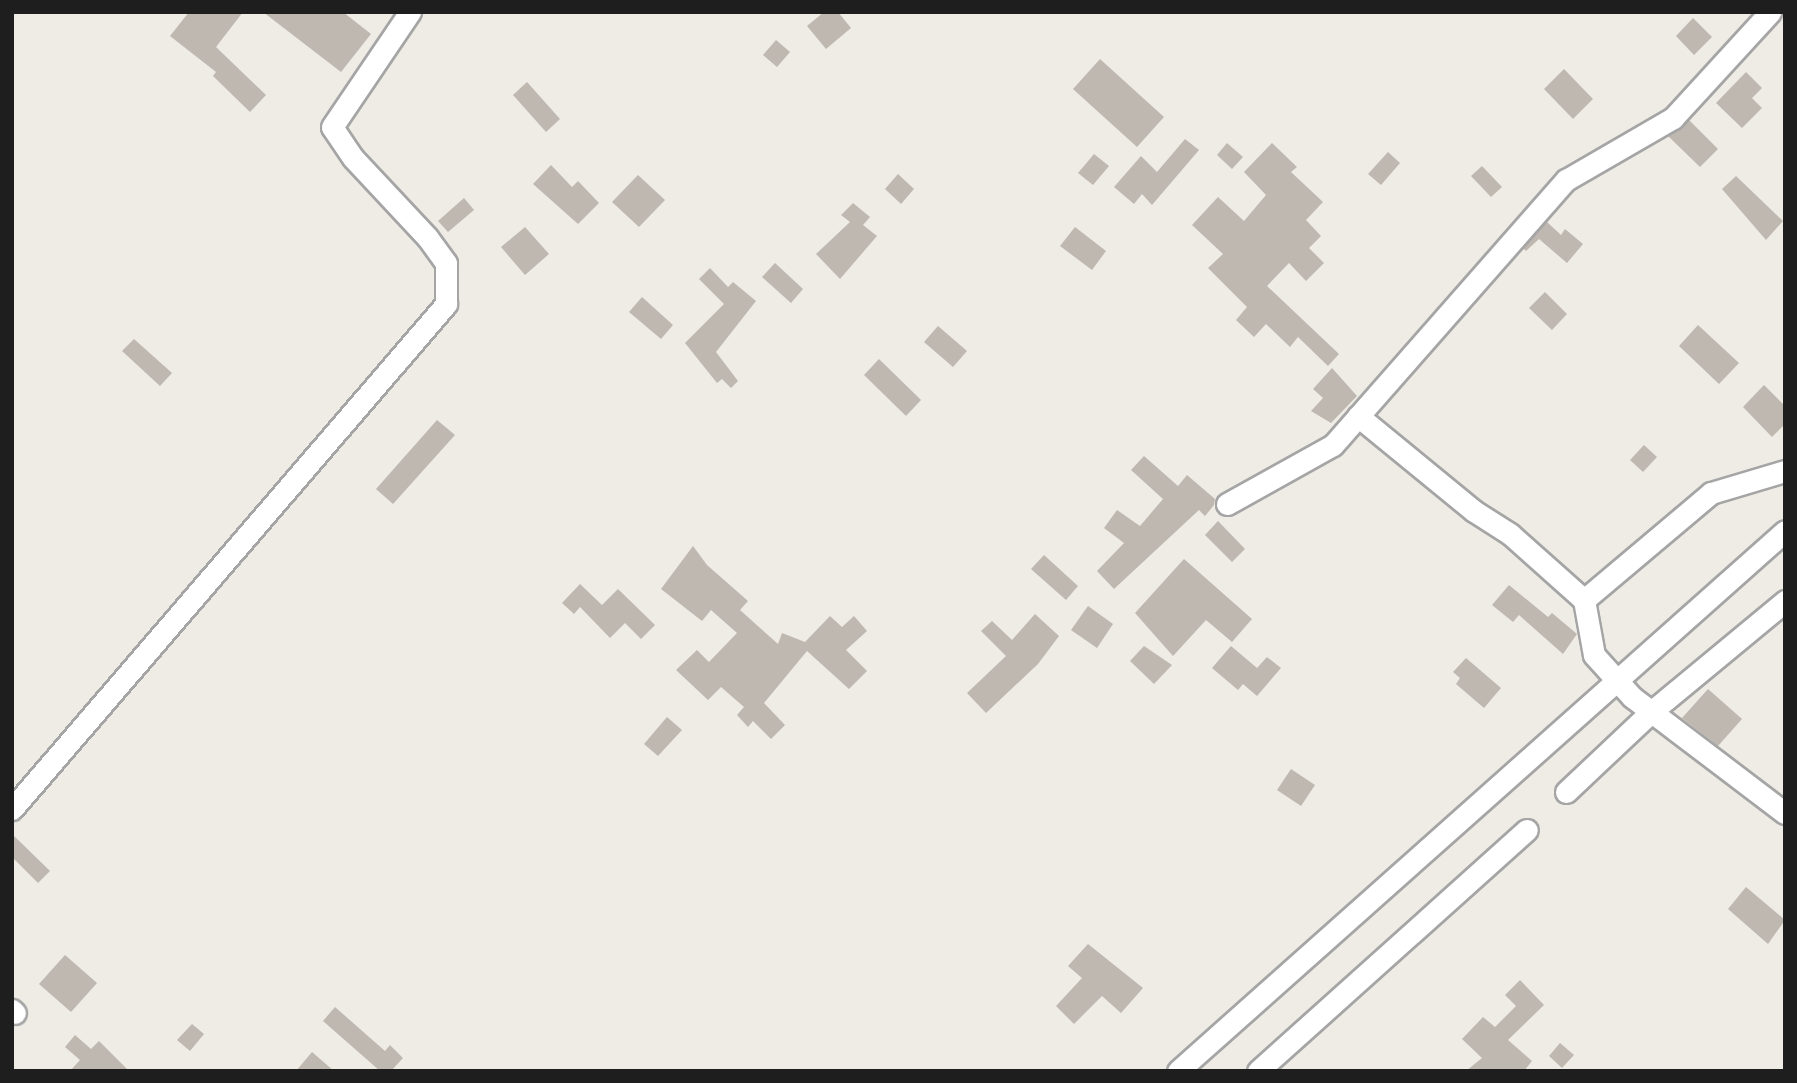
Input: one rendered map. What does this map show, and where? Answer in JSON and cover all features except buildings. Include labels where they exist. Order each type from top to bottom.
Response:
[{"type":"street","points":[[12,809],[446,304],[446,263],[427,237],[353,158],[332,127],[410,12]]},
{"type":"street","points":[[1227,504],[1332,445],[1566,180],[1673,118],[1770,12]]},
{"type":"street","points":[[1358,416],[1474,511],[1510,534],[1584,600],[1594,655],[1616,679],[1651,712],[1785,813]]},
{"type":"street","points":[[1584,600],[1711,493],[1785,471]]},
{"type":"street","points":[[1178,1071],[1785,531]]},
{"type":"street","points":[[1566,792],[1651,712],[1785,601]]},
{"type":"street","points":[[1258,1071],[1527,830]]}]
